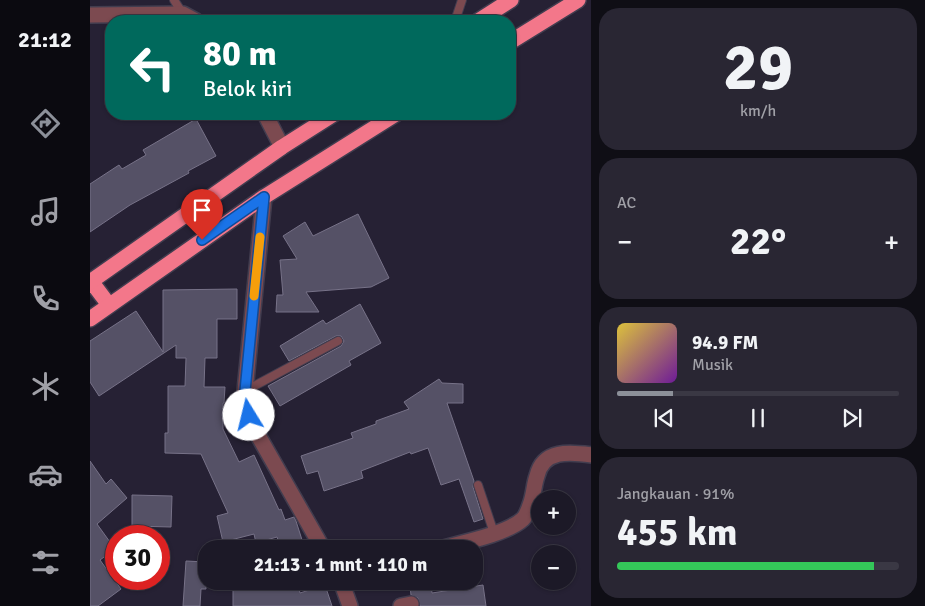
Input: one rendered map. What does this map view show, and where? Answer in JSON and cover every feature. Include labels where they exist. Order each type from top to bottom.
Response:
[{"type":"highway","points":[[487,15],[511,0]]},
{"type":"highway","points":[[516,38],[578,0]]},
{"type":"highway","points":[[109,305],[90,282],[282,147],[325,120]]},
{"type":"highway","points":[[90,319],[264,197],[386,120]]},
{"type":"street","points":[[90,15],[105,15]]},
{"type":"street","points":[[268,120],[282,147]]},
{"type":"street","points":[[264,197],[245,391],[249,415],[259,437],[318,540]]},
{"type":"street","points":[[470,540],[511,527],[525,518],[535,489],[536,476],[544,461],[561,453],[591,455]]},
{"type":"street","points":[[344,590],[350,606]]},
{"type":"lane","points":[[174,0],[187,15]]},
{"type":"lane","points":[[456,15],[462,0]]},
{"type":"lane","points":[[245,391],[338,341]]},
{"type":"lane","points":[[478,485],[494,533]]},
{"type":"building","points":[[197,120],[216,156],[130,205],[90,232],[90,184],[119,165],[122,169],[146,155],[143,150]]},
{"type":"building","points":[[358,214],[389,278],[371,287],[306,292],[319,312],[276,312],[277,295],[283,295],[280,260],[297,259],[283,236],[305,222],[313,236]]},
{"type":"building","points":[[237,289],[237,319],[217,319],[217,358],[205,358],[204,387],[225,387],[223,429],[239,462],[254,455],[279,510],[281,509],[285,520],[294,517],[302,540],[278,540],[277,537],[266,540],[255,540],[254,534],[231,540],[223,540],[217,516],[228,513],[201,454],[165,453],[165,433],[168,433],[168,386],[185,386],[186,358],[176,358],[176,345],[99,396],[90,382],[90,341],[136,311],[163,352],[163,290]]},
{"type":"building","points":[[360,304],[381,343],[349,361],[351,365],[280,406],[268,386],[341,346],[344,341],[341,336],[336,336],[289,361],[280,346],[323,320],[326,324]]},
{"type":"building","points":[[439,379],[442,383],[463,384],[463,403],[447,403],[474,481],[473,487],[483,519],[474,522],[459,479],[441,485],[428,448],[411,454],[410,452],[361,471],[363,478],[324,491],[318,471],[307,474],[301,456],[353,438],[351,433],[376,424],[376,421],[409,409],[404,402]]},
{"type":"building","points":[[90,461],[106,484],[111,479],[127,498],[97,524],[105,535],[105,556],[100,560],[105,567],[105,590],[120,590],[98,606],[90,606]]},
{"type":"building","points":[[132,495],[172,496],[171,527],[170,525],[132,525]]},
{"type":"building","points":[[186,561],[198,562],[198,590],[201,590],[200,606],[183,606]]},
{"type":"building","points":[[483,585],[486,606],[420,606],[418,598],[411,595],[410,590],[432,590],[432,593],[451,590],[483,590]]},
{"type":"building","points":[[233,590],[299,590],[300,593],[309,590],[327,590],[332,606],[233,606]]},
{"type":"slow traffic","points":[[254,296],[260,237]]},
{"type":"route","points":[[202,240],[264,197],[245,391],[249,415]]}]
